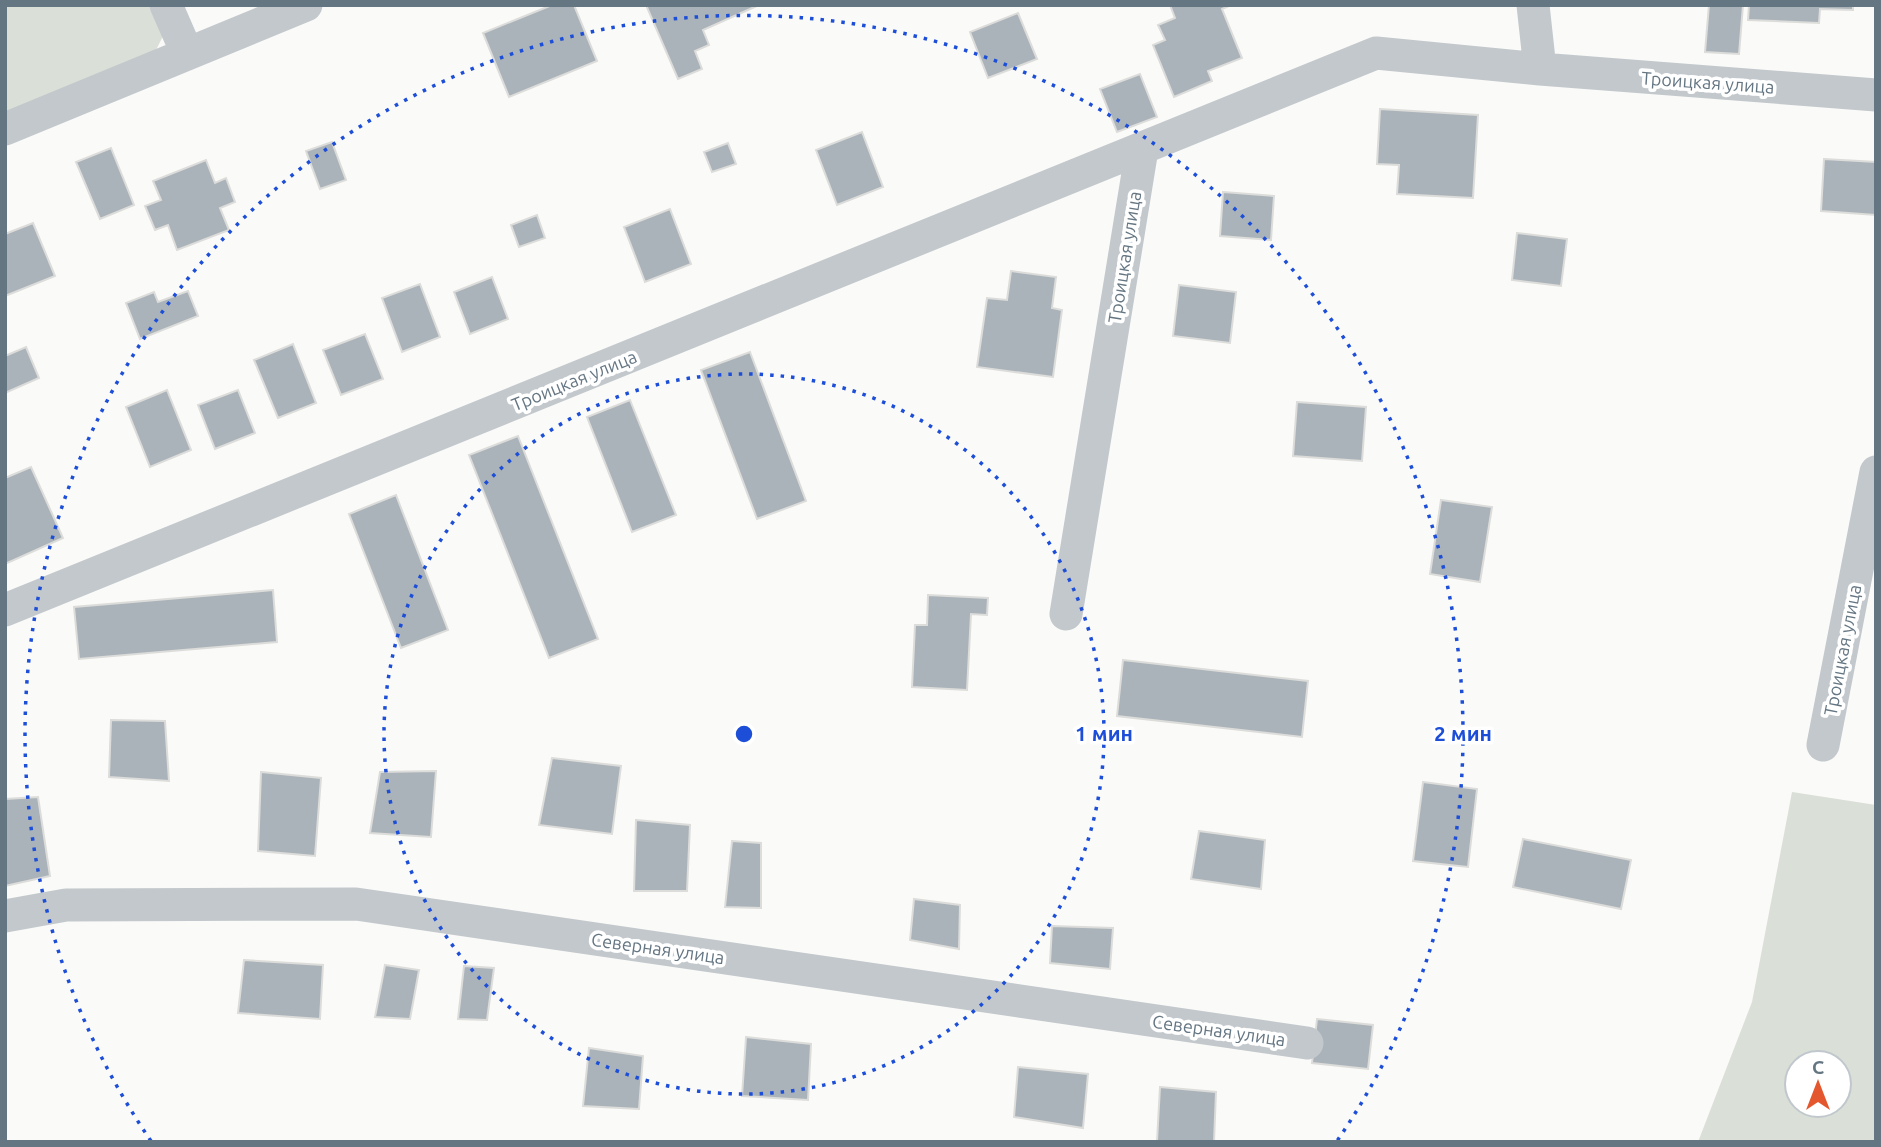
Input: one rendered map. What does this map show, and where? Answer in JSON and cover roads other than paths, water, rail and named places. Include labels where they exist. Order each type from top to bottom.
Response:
[{"type":"street","points":[[166,5],[187,53]]},
{"type":"street","points":[[5,129],[306,5]]},
{"type":"street","points":[[1532,5],[1540,69]]},
{"type":"street","name":"Троицкая улица","points":[[5,611],[1376,53],[1540,69],[1876,95]]},
{"type":"street","name":"Троицкая улица","points":[[1066,614],[1142,149]]},
{"type":"street","name":"Троицкая улица","points":[[1824,745],[1876,472]]},
{"type":"street","name":"Северная улица","points":[[5,916],[66,905],[356,904],[1307,1043]]}]
